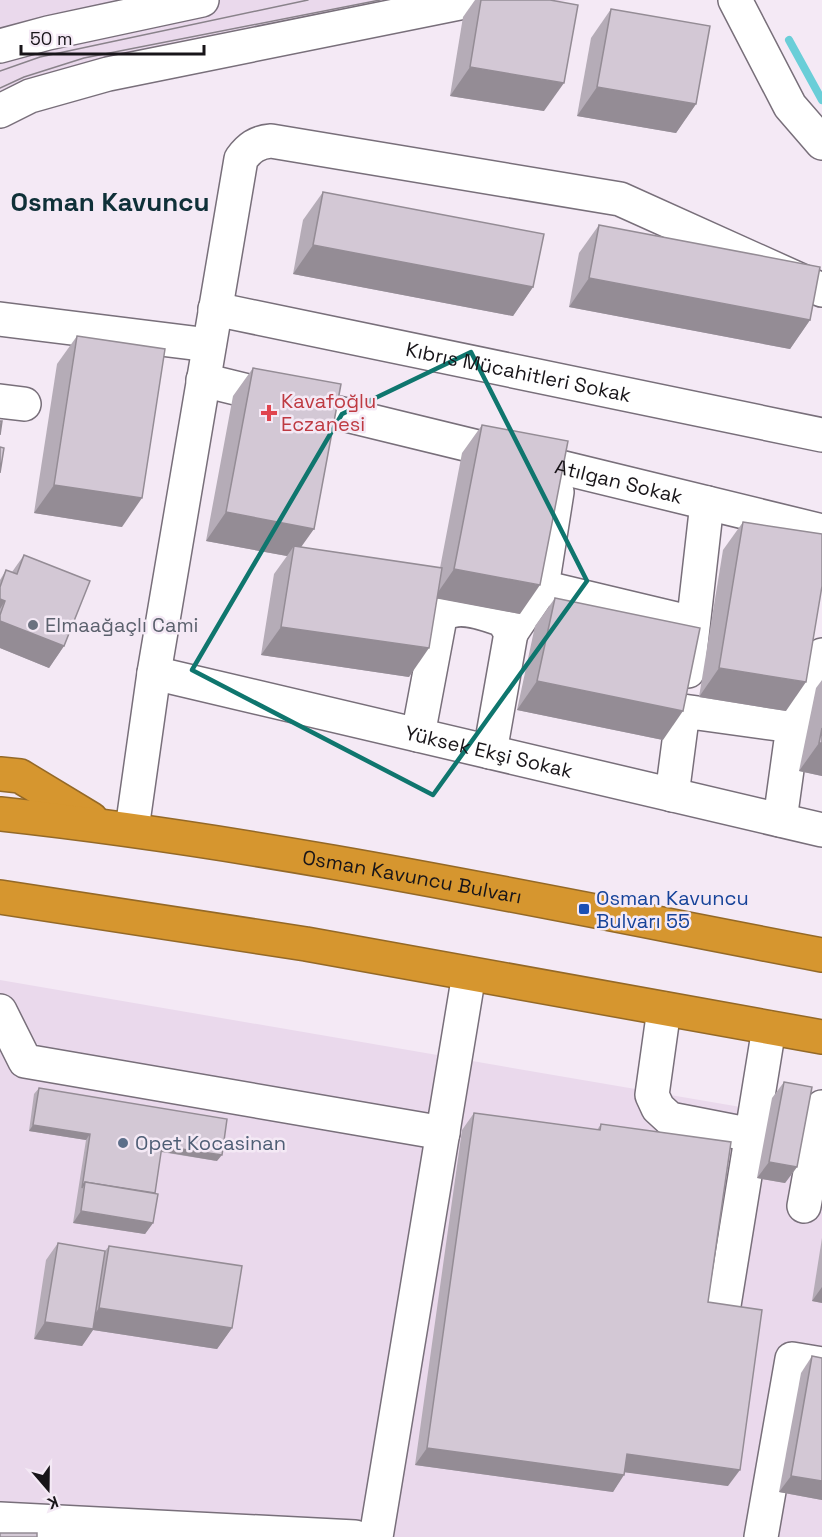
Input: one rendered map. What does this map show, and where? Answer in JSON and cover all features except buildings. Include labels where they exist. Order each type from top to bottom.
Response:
[{"type":"highway","points":[[0,774],[20,776],[100,825]]},
{"type":"highway","name":"Osman Kavuncu Bulvarı","points":[[0,814],[132,829],[473,888],[822,955]]},
{"type":"highway","points":[[0,897],[306,944],[822,1037]]},
{"type":"street","points":[[0,46],[48,33],[202,0]]},
{"type":"street","points":[[0,111],[30,96],[108,74],[474,0]]},
{"type":"street","points":[[735,0],[790,106],[822,143]]},
{"type":"street","points":[[132,829],[154,673],[241,159],[255,145],[271,141],[620,199],[822,290]]},
{"type":"street","name":"Kıbrıs Mücahitleri Sokak","points":[[216,309],[822,435]]},
{"type":"street","points":[[0,319],[209,345]]},
{"type":"street","name":"Atılgan Sokak","points":[[203,381],[822,531]]},
{"type":"street","points":[[490,752],[511,633],[542,587],[560,467]]},
{"type":"street","points":[[672,795],[707,503]]},
{"type":"street","points":[[542,587],[693,623]]},
{"type":"street","points":[[418,735],[438,624],[444,614],[455,609],[481,613],[503,620],[511,633]]},
{"type":"street","points":[[780,820],[793,726],[805,677],[822,655]]},
{"type":"street","name":"Yüksek Ekşi Sokak","points":[[154,673],[822,830]]},
{"type":"street","points":[[683,711],[793,726]]},
{"type":"street","points":[[376,1537],[469,974]]},
{"type":"street","points":[[664,1009],[652,1095],[658,1108],[670,1119],[752,1135]]},
{"type":"street","points":[[724,1305],[769,1028]]},
{"type":"street","points":[[4,1029],[25,1061],[443,1132]]},
{"type":"street","points":[[804,1206],[822,1107]]},
{"type":"street","points":[[761,1537],[792,1359],[822,1364]]},
{"type":"street","points":[[0,1519],[65,1530],[355,1537]]},
{"type":"highlighted area","points":[[471,352],[587,581],[433,795],[192,670],[342,414]]},
{"type":"shaded area","points":[[0,0],[570,0],[509,6],[108,82],[0,126]]},
{"type":"shaded area","points":[[0,980],[822,1121],[822,1537],[0,1537]]},
{"type":"waterway","points":[[789,40],[822,100]]},
{"type":"tram line","points":[[0,71],[40,57],[308,0]]},
{"type":"tram line","points":[[0,88],[24,77],[84,58],[380,0]]},
{"type":"place","name":"Kavafoğlu Eczanesi","points":[[269,413]]},
{"type":"place","name":"Elmaağaçlı Cami","points":[[33,625]]},
{"type":"place","name":"Osman Kavuncu Bulvarı 55","points":[[584,909]]},
{"type":"place","name":"Opet Kocasinan","points":[[123,1143]]},
{"type":"district","name":"Osman Kavuncu","points":[[110,202]]}]
